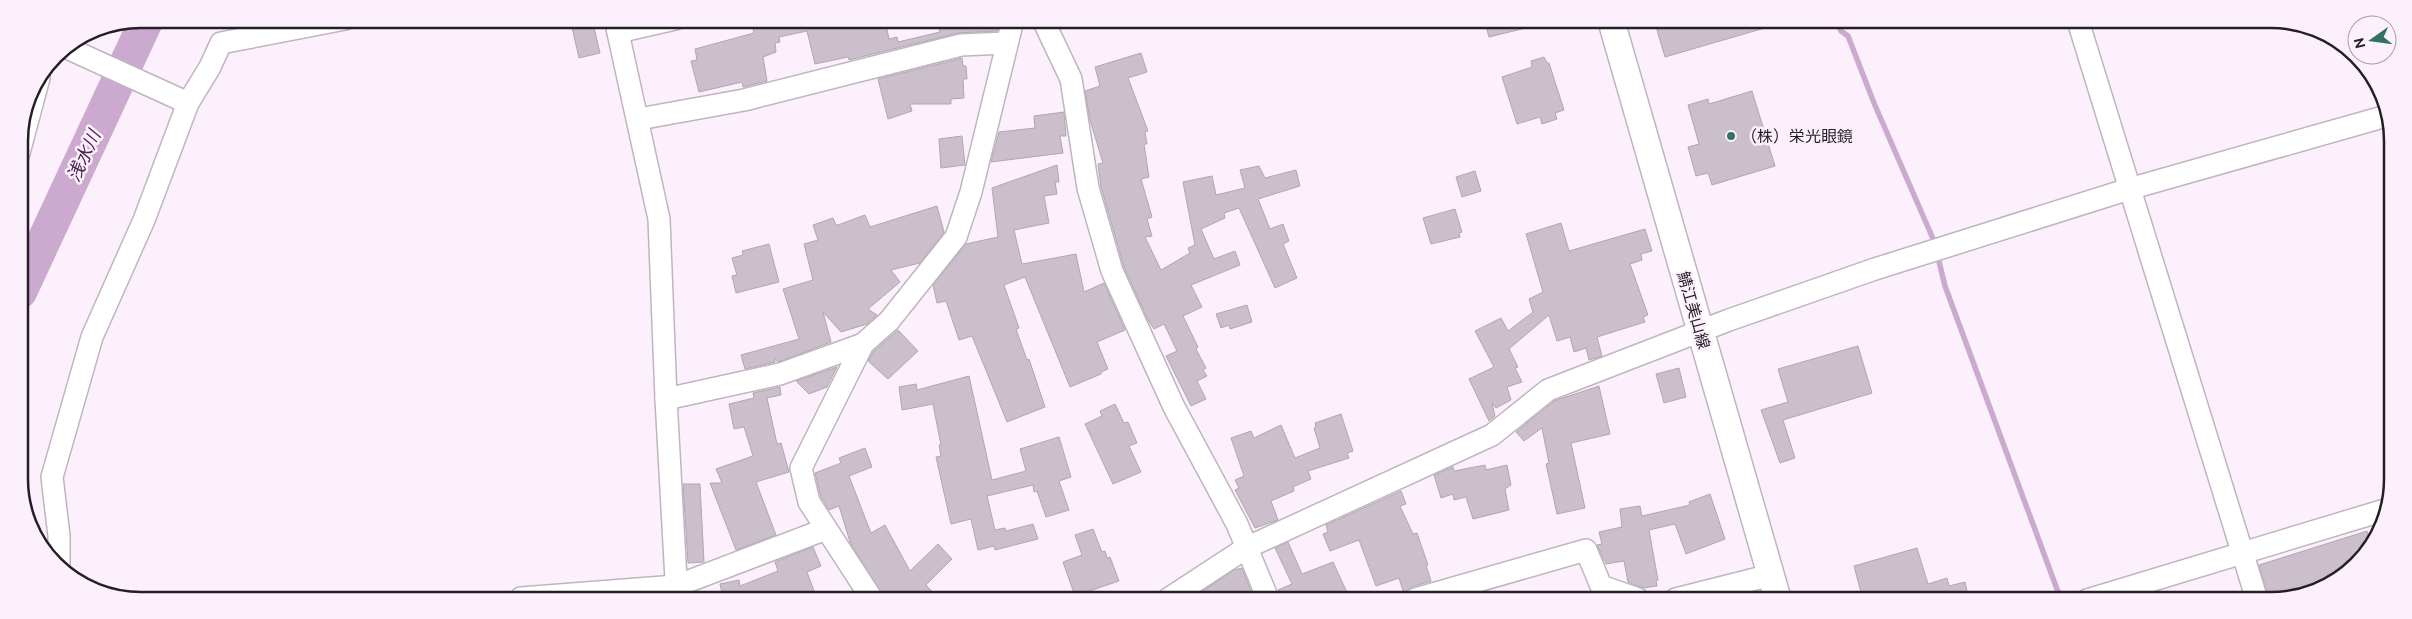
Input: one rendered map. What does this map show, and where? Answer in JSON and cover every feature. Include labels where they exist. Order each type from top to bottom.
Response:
[{"type":"main road","name":"鯖江美山線","points":[[1613,28],[1775,587]]},
{"type":"street","points":[[59,555],[52,477],[92,337],[144,220],[180,100],[210,67],[222,43],[299,28]]},
{"type":"street","points":[[617,28],[639,119],[659,220],[676,592]]},
{"type":"street","points":[[666,399],[780,374],[863,344],[889,321],[956,238],[971,192],[1011,28]]},
{"type":"street","points":[[1047,28],[1072,78],[1088,188],[1112,271],[1174,407],[1237,524],[1265,591]]},
{"type":"street","points":[[2080,28],[2255,591]]},
{"type":"street","points":[[639,119],[744,100],[961,45],[1006,43]]},
{"type":"street","points":[[73,51],[180,100]]},
{"type":"street","points":[[1179,592],[1246,548],[1492,435],[1548,390],[1729,320],[1875,269],[2129,189],[2382,117]]},
{"type":"street","points":[[863,344],[801,468],[809,502],[867,592]]},
{"type":"street","points":[[2116,591],[2380,511]]},
{"type":"street","points":[[677,592],[826,529]]},
{"type":"street","points":[[1442,591],[1586,550],[1601,586],[1616,591]]},
{"type":"street","points":[[1740,591],[1775,587]]},
{"type":"building","points":[[572,28],[594,28],[600,53],[579,58]]},
{"type":"building","points":[[753,28],[887,28],[889,39],[897,37],[898,42],[940,32],[939,28],[998,28],[997,31],[958,33],[849,60],[848,57],[815,64],[807,31],[779,37],[780,42],[775,43],[776,52],[763,57],[767,81],[743,87],[742,82],[699,92],[691,61],[697,60],[695,49],[754,33]]},
{"type":"building","points":[[1486,28],[1526,28],[1489,37]]},
{"type":"building","points":[[1656,28],[1765,28],[1665,57]]},
{"type":"building","points":[[1141,53],[1147,72],[1128,78],[1148,131],[1145,132],[1147,144],[1144,144],[1149,177],[1141,179],[1152,217],[1147,219],[1152,236],[1145,237],[1161,270],[1190,253],[1188,248],[1195,245],[1183,182],[1212,176],[1216,195],[1245,188],[1240,170],[1259,166],[1265,178],[1296,170],[1300,186],[1258,199],[1270,229],[1283,224],[1289,241],[1283,244],[1297,278],[1275,288],[1239,208],[1224,213],[1225,218],[1201,229],[1214,259],[1235,251],[1240,265],[1191,285],[1202,307],[1183,316],[1198,347],[1196,349],[1206,368],[1203,370],[1207,376],[1197,381],[1206,399],[1191,406],[1166,356],[1177,351],[1164,324],[1154,329],[1124,267],[1101,187],[1098,164],[1103,163],[1090,120],[1085,91],[1100,86],[1095,67]]},
{"type":"building","points":[[1544,57],[1547,63],[1549,63],[1564,110],[1555,113],[1557,119],[1542,124],[1540,117],[1517,124],[1502,77],[1532,67],[1531,61]]},
{"type":"building","points":[[962,58],[963,66],[966,66],[967,79],[963,79],[964,98],[951,99],[951,104],[910,104],[912,111],[888,119],[878,79]]},
{"type":"building","name":"（株）栄光眼鏡","points":[[1752,91],[1775,166],[1712,185],[1708,173],[1696,176],[1688,147],[1699,144],[1688,105],[1708,99],[1709,104]]},
{"type":"building","points":[[1064,112],[1066,136],[1060,136],[1063,153],[991,162],[999,132],[1035,128],[1034,116]]},
{"type":"building","points":[[962,136],[965,165],[941,168],[939,139]]},
{"type":"building","points":[[1057,165],[1059,182],[1055,182],[1057,194],[1044,196],[1049,223],[1014,230],[1022,264],[1076,254],[1084,292],[1104,283],[1125,330],[1097,342],[1108,369],[1101,372],[1101,374],[1070,387],[1025,277],[1004,285],[1019,328],[1016,329],[1027,360],[1029,359],[1045,407],[1007,422],[972,336],[959,340],[946,301],[937,303],[933,285],[966,244],[998,237],[992,188]]},
{"type":"building","points":[[1475,171],[1481,191],[1462,197],[1456,177]]},
{"type":"building","points":[[937,206],[944,232],[920,263],[891,270],[900,282],[868,309],[877,315],[867,324],[841,332],[823,312],[831,342],[778,362],[775,359],[775,362],[745,369],[741,355],[799,339],[783,289],[813,280],[804,244],[818,240],[813,225],[833,218],[836,225],[838,225],[865,215],[870,227]]},
{"type":"building","points":[[1455,209],[1462,232],[1459,233],[1460,237],[1431,244],[1423,218]]},
{"type":"building","points":[[1561,223],[1569,251],[1645,229],[1652,251],[1641,254],[1642,260],[1630,264],[1648,315],[1643,317],[1645,322],[1597,337],[1602,356],[1589,360],[1586,348],[1574,352],[1570,337],[1557,341],[1549,315],[1509,349],[1518,367],[1515,368],[1522,382],[1507,387],[1511,400],[1496,408],[1492,403],[1495,416],[1489,421],[1469,379],[1494,367],[1475,331],[1501,318],[1508,331],[1533,312],[1529,299],[1543,292],[1526,234]]},
{"type":"building","points":[[769,244],[779,282],[736,293],[732,276],[737,275],[732,258],[743,255],[742,251]]},
{"type":"building","points":[[1247,305],[1252,322],[1230,329],[1229,325],[1221,328],[1216,314]]},
{"type":"building","points":[[898,330],[918,351],[888,379],[868,361],[873,352]]},
{"type":"building","points":[[1858,346],[1872,393],[1783,420],[1795,458],[1780,463],[1761,410],[1788,402],[1778,369]]},
{"type":"building","points":[[837,367],[827,387],[809,394],[796,381]]},
{"type":"building","points":[[1679,368],[1686,397],[1664,403],[1656,374]]},
{"type":"building","points":[[969,376],[992,480],[1026,471],[1020,449],[1059,437],[1071,477],[1059,481],[1069,510],[1046,517],[1037,491],[1034,492],[1033,485],[987,496],[995,530],[1005,528],[1006,531],[1033,524],[1038,539],[995,550],[994,546],[978,550],[971,519],[951,524],[936,457],[941,456],[939,445],[941,445],[933,404],[902,410],[899,387],[916,384],[917,390]]},
{"type":"building","points":[[1599,386],[1610,434],[1571,443],[1585,508],[1557,514],[1546,464],[1549,463],[1542,428],[1524,441],[1516,432],[1554,401]]},
{"type":"building","points":[[780,387],[781,395],[767,398],[777,444],[781,443],[789,472],[756,482],[776,535],[736,550],[710,483],[722,483],[716,469],[753,456],[744,427],[734,429],[729,404],[754,398],[753,393]]},
{"type":"building","points":[[1115,404],[1124,423],[1128,422],[1137,443],[1129,446],[1141,472],[1113,484],[1085,424],[1102,416],[1100,411]]},
{"type":"building","points":[[1341,414],[1353,451],[1347,453],[1349,458],[1308,471],[1311,479],[1293,487],[1294,491],[1271,501],[1278,520],[1255,528],[1235,490],[1239,488],[1235,480],[1244,476],[1231,438],[1251,431],[1254,438],[1281,425],[1295,458],[1320,448],[1314,428],[1316,427],[1315,423]]},
{"type":"building","points":[[865,448],[872,467],[849,476],[871,533],[885,525],[910,571],[938,544],[952,559],[926,585],[932,592],[880,592],[850,542],[839,506],[829,510],[821,497],[815,473],[841,463],[839,458]]},
{"type":"building","points":[[1485,465],[1486,470],[1507,465],[1511,485],[1505,489],[1509,510],[1473,519],[1466,497],[1454,500],[1453,494],[1441,498],[1434,475],[1453,467],[1454,471]]},
{"type":"building","points":[[683,484],[700,484],[704,562],[688,563]]},
{"type":"building","points":[[1401,491],[1406,504],[1400,506],[1413,534],[1417,533],[1428,565],[1426,565],[1431,581],[1411,587],[1407,591],[1403,591],[1399,578],[1376,586],[1359,540],[1330,551],[1323,534],[1328,532],[1326,525]]},
{"type":"building","points":[[1710,494],[1725,539],[1686,554],[1675,524],[1649,530],[1658,580],[1656,581],[1657,586],[1643,588],[1628,582],[1624,561],[1606,564],[1597,545],[1602,544],[1599,532],[1622,527],[1620,509],[1640,506],[1642,516],[1690,505],[1689,502]]},
{"type":"building","points":[[1093,529],[1102,552],[1105,551],[1107,558],[1110,557],[1119,581],[1088,592],[1073,592],[1063,562],[1082,555],[1075,535]]},
{"type":"building","points":[[2367,531],[2368,536],[2357,553],[2346,564],[2322,580],[2301,588],[2286,591],[2266,591],[2259,565]]},
{"type":"building","points":[[1288,542],[1302,574],[1333,562],[1347,591],[1278,591],[1292,584],[1275,548]]},
{"type":"building","points":[[813,547],[821,566],[807,572],[814,592],[722,592],[720,584],[739,580],[740,586],[778,571],[775,562]]},
{"type":"building","points":[[1917,548],[1928,584],[1947,578],[1949,586],[1965,582],[1967,591],[1861,591],[1854,566]]},
{"type":"building","points":[[1242,568],[1251,591],[1202,592],[1234,570]]},
{"type":"waterway","name":"浅水川","points":[[28,275],[143,28]]},
{"type":"waterway","points":[[1840,28],[1848,36],[1874,103],[1934,241],[1945,286],[2058,591]]},
{"type":"place","name":"（株）栄光眼鏡","points":[[1731,136]]}]
